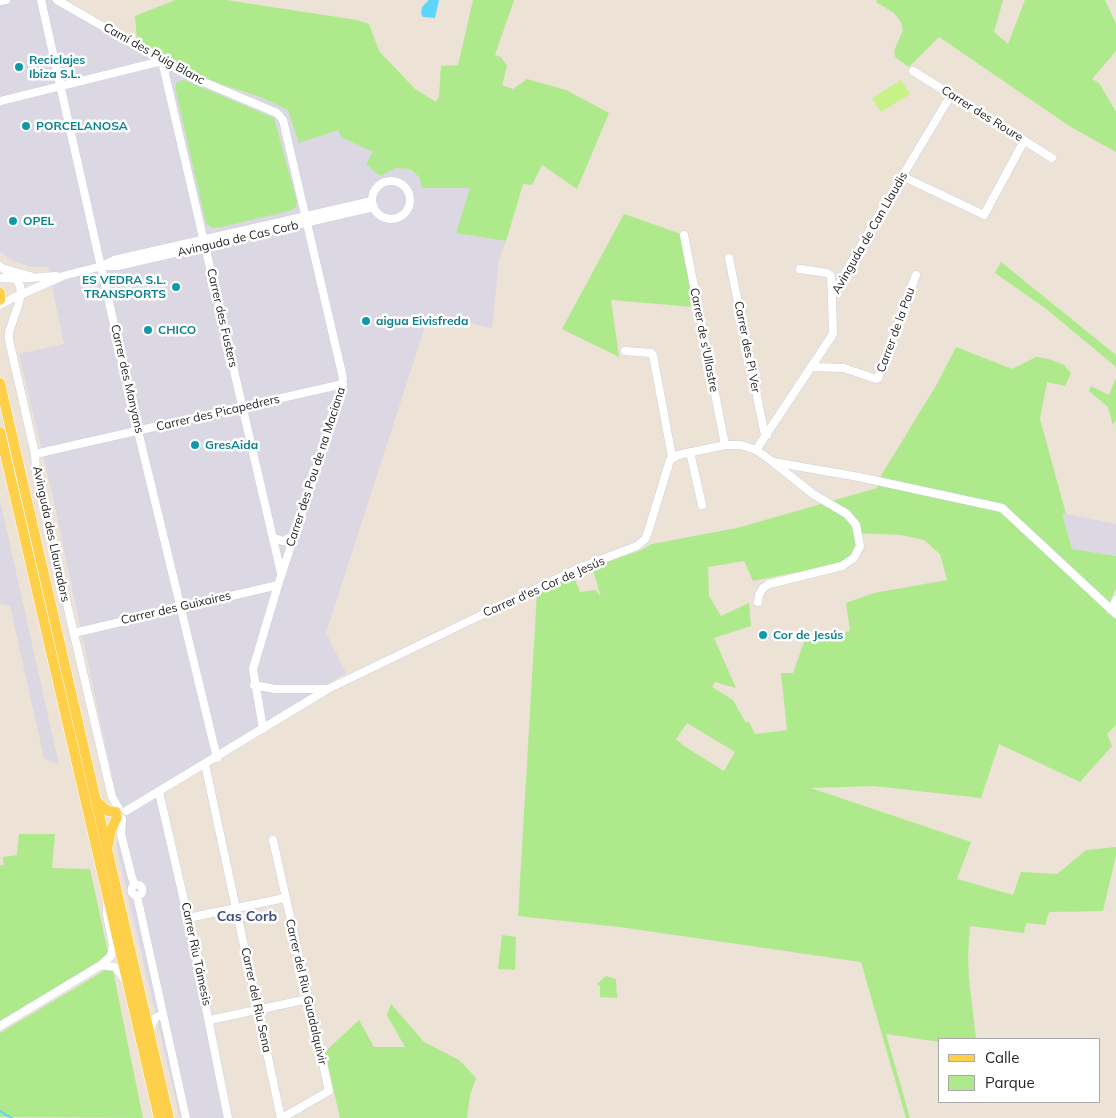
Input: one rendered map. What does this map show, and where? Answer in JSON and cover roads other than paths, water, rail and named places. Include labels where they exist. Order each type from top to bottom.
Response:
[{"type":"main road","points":[[0,293],[0,300]]},
{"type":"main road","points":[[0,384],[170,1118]]},
{"type":"main road","points":[[0,432],[159,1118]]},
{"type":"main road","points":[[96,801],[108,811],[120,814],[111,830],[107,848]]},
{"type":"street","points":[[0,1],[6,0]]},
{"type":"street","name":"Carrer des Manyans","points":[[41,0],[138,431],[217,758]]},
{"type":"street","name":"Camí des Puig Blanc","points":[[57,0],[162,62],[280,116]]},
{"type":"street","points":[[0,100],[162,62]]},
{"type":"street","name":"Carrer des Fusters","points":[[162,62],[282,575]]},
{"type":"street","name":"Carrer des Roure","points":[[913,71],[1052,158]]},
{"type":"street","name":"Avinguda de Can Llaudis","points":[[756,450],[833,334],[832,296],[951,94]]},
{"type":"street","name":"Carrer des Pou de na Maciana","points":[[263,729],[252,669],[343,384],[283,120],[280,116]]},
{"type":"street","points":[[902,176],[984,215],[1024,140]]},
{"type":"street","points":[[386,182],[399,183],[404,187],[410,198],[407,209],[398,217],[387,218],[381,216],[373,204],[376,188],[386,182]]},
{"type":"street","name":"Avinguda de Cas Corb","points":[[64,276],[102,266],[116,266],[373,204]]},
{"type":"street","name":"Carrer de s'Ullastre","points":[[684,235],[725,445]]},
{"type":"street","name":"Carrer des Pi Ver","points":[[729,258],[764,431],[767,435]]},
{"type":"street","points":[[0,266],[40,278]]},
{"type":"street","points":[[0,266],[16,279],[20,286],[21,294]]},
{"type":"street","points":[[800,269],[827,273],[831,276],[832,296]]},
{"type":"street","name":"Carrer de la Pau","points":[[812,367],[844,368],[876,379],[878,378],[916,275]]},
{"type":"street","points":[[0,278],[64,276]]},
{"type":"street","points":[[0,305],[64,276]]},
{"type":"street","name":"Avinguda des Llauradors","points":[[21,294],[17,312],[8,332],[8,340],[35,454],[36,471],[112,797],[120,814],[121,834],[135,885],[132,888],[132,892],[137,896],[163,1014]]},
{"type":"street","points":[[625,351],[650,353],[653,355],[672,457],[725,445],[740,445],[756,450],[813,494],[847,514],[856,525],[860,546],[854,558],[842,566],[769,584],[763,588],[758,602]]},
{"type":"street","name":"Carrer des Picapedrers","points":[[35,454],[343,384]]},
{"type":"street","points":[[690,452],[702,506]]},
{"type":"street","name":"Carrer d'es Cor de Jesús","points":[[158,792],[328,689],[579,568],[638,546],[645,539],[648,532],[668,463],[672,457]]},
{"type":"street","points":[[773,462],[1002,508],[1114,612]]},
{"type":"street","points":[[21,475],[36,471]]},
{"type":"street","points":[[274,538],[284,540],[294,536]]},
{"type":"street","name":"Carrer des Guixaires","points":[[74,633],[278,585]]},
{"type":"street","points":[[1114,612],[1116,600]]},
{"type":"street","points":[[254,685],[275,689],[328,689]]},
{"type":"street","name":"Carrer del Riu Sena","points":[[206,764],[282,1118]]},
{"type":"street","points":[[120,814],[158,792]]},
{"type":"street","name":"Carrer Riu Támesis","points":[[158,792],[210,1020],[228,1118]]},
{"type":"street","name":"Carrer del Riu Guadalquivir","points":[[273,840],[329,1091],[282,1118]]},
{"type":"street","points":[[0,1026],[101,965],[111,956],[113,946],[107,915],[106,893]]},
{"type":"street","points":[[188,918],[285,898]]},
{"type":"street","points":[[101,965],[115,967],[127,984]]},
{"type":"street","points":[[210,1020],[308,999]]},
{"type":"street","points":[[150,1032],[155,1018],[163,1014],[186,1118]]},
{"type":"water","points":[[429,0],[439,0],[435,18],[423,17],[421,14],[422,7]]},
{"type":"waterway","points":[[0,1111],[12,1118]]},
{"type":"place","name":"Reciclajes Ibiza S.L.","points":[[19,67]]},
{"type":"place","name":"PORCELANOSA","points":[[26,126]]},
{"type":"place","name":"OPEL","points":[[13,221]]},
{"type":"place","name":"ES VEDRA S.L. TRANSPORTS","points":[[176,287]]},
{"type":"place","name":"aigua Eivisfreda","points":[[366,321]]},
{"type":"place","name":"CHICO","points":[[148,330]]},
{"type":"place","name":"GresAida","points":[[195,445]]},
{"type":"place","name":"Cor de Jesús","points":[[763,635]]},
{"type":"district","name":"Cas Corb","points":[[247,917]]}]
